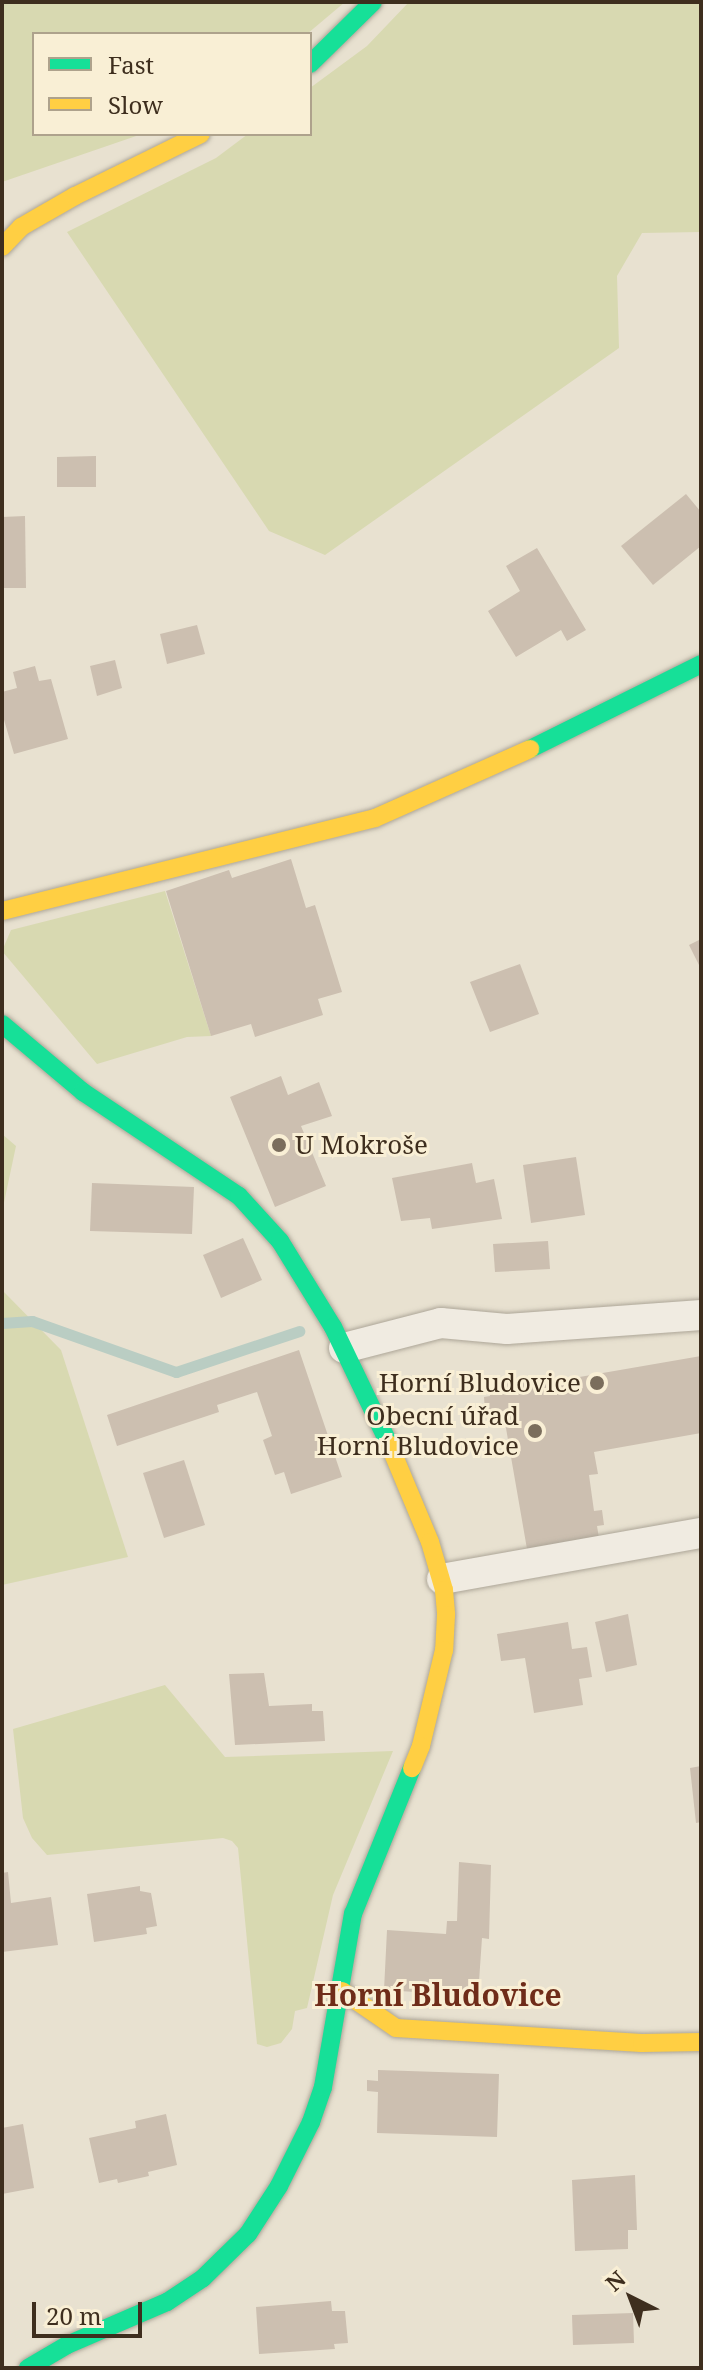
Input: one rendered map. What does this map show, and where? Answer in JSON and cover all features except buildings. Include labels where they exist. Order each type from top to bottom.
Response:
[{"type":"street","points":[[312,62],[373,2]]},
{"type":"street","points":[[2,247],[21,227],[75,196],[197,136]]},
{"type":"street","points":[[2,911],[375,818],[550,740],[701,664]]},
{"type":"street","points":[[2,1024],[83,1092],[239,1196],[280,1241],[300,1269],[344,1348],[377,1416],[430,1542],[442,1579],[446,1615],[435,1694],[421,1746],[360,1891],[347,1942],[330,2057],[311,2122],[279,2186],[248,2234],[218,2266],[167,2302],[67,2345],[28,2368]]},
{"type":"street","points":[[344,1348],[441,1323],[507,1329],[701,1315]]},
{"type":"street","points":[[442,1579],[701,1533]]},
{"type":"street","points":[[342,1991],[396,2028],[642,2043],[701,2042]]},
{"type":"green space","points":[[2,2],[345,2],[309,32],[32,32],[32,136],[136,136],[2,182]]},
{"type":"green space","points":[[409,2],[701,2],[701,232],[642,233],[617,276],[619,348],[325,555],[269,531],[67,232],[216,158],[245,136],[312,136],[312,87],[367,46]]},
{"type":"green space","points":[[165,891],[211,1036],[187,1037],[97,1064],[2,951],[11,930]]},
{"type":"green space","points":[[2,1134],[16,1146],[2,1212]]},
{"type":"green space","points":[[2,1290],[61,1350],[128,1557],[2,1585]]},
{"type":"green space","points":[[165,1685],[225,1757],[393,1751],[333,1895],[307,2008],[295,2011],[292,2029],[281,2043],[267,2047],[257,2044],[238,1848],[232,1841],[223,1838],[47,1855],[32,1838],[23,1818],[13,1729]]},
{"type":"waterway","points":[[2,1323],[32,1321],[176,1372],[299,1331]]},
{"type":"traffic: fast","points":[[312,62],[373,2]]},
{"type":"traffic: fast","points":[[530,749],[701,664]]},
{"type":"traffic: fast","points":[[2,1024],[83,1092],[239,1196],[280,1241],[333,1327],[389,1444]]},
{"type":"traffic: fast","points":[[28,2368],[67,2345],[167,2302],[203,2278],[248,2234],[279,2186],[311,2122],[323,2087],[353,1914],[412,1768]]},
{"type":"traffic: slow","points":[[2,247],[21,227],[75,196],[197,136]]},
{"type":"traffic: slow","points":[[2,911],[375,818],[530,749]]},
{"type":"traffic: slow","points":[[389,1444],[430,1542],[444,1590],[446,1615],[444,1650],[421,1746],[412,1768]]},
{"type":"traffic: slow","points":[[342,1991],[396,2028],[642,2043],[701,2042]]},
{"type":"place","name":"U Mokroše","points":[[279,1145]]},
{"type":"place","name":"Horní Bludovice","points":[[597,1383]]},
{"type":"place","name":"Obecní úřad Horní Bludovice","points":[[535,1431]]},
{"type":"district","name":"Horní Bludovice","points":[[438,1995]]}]
